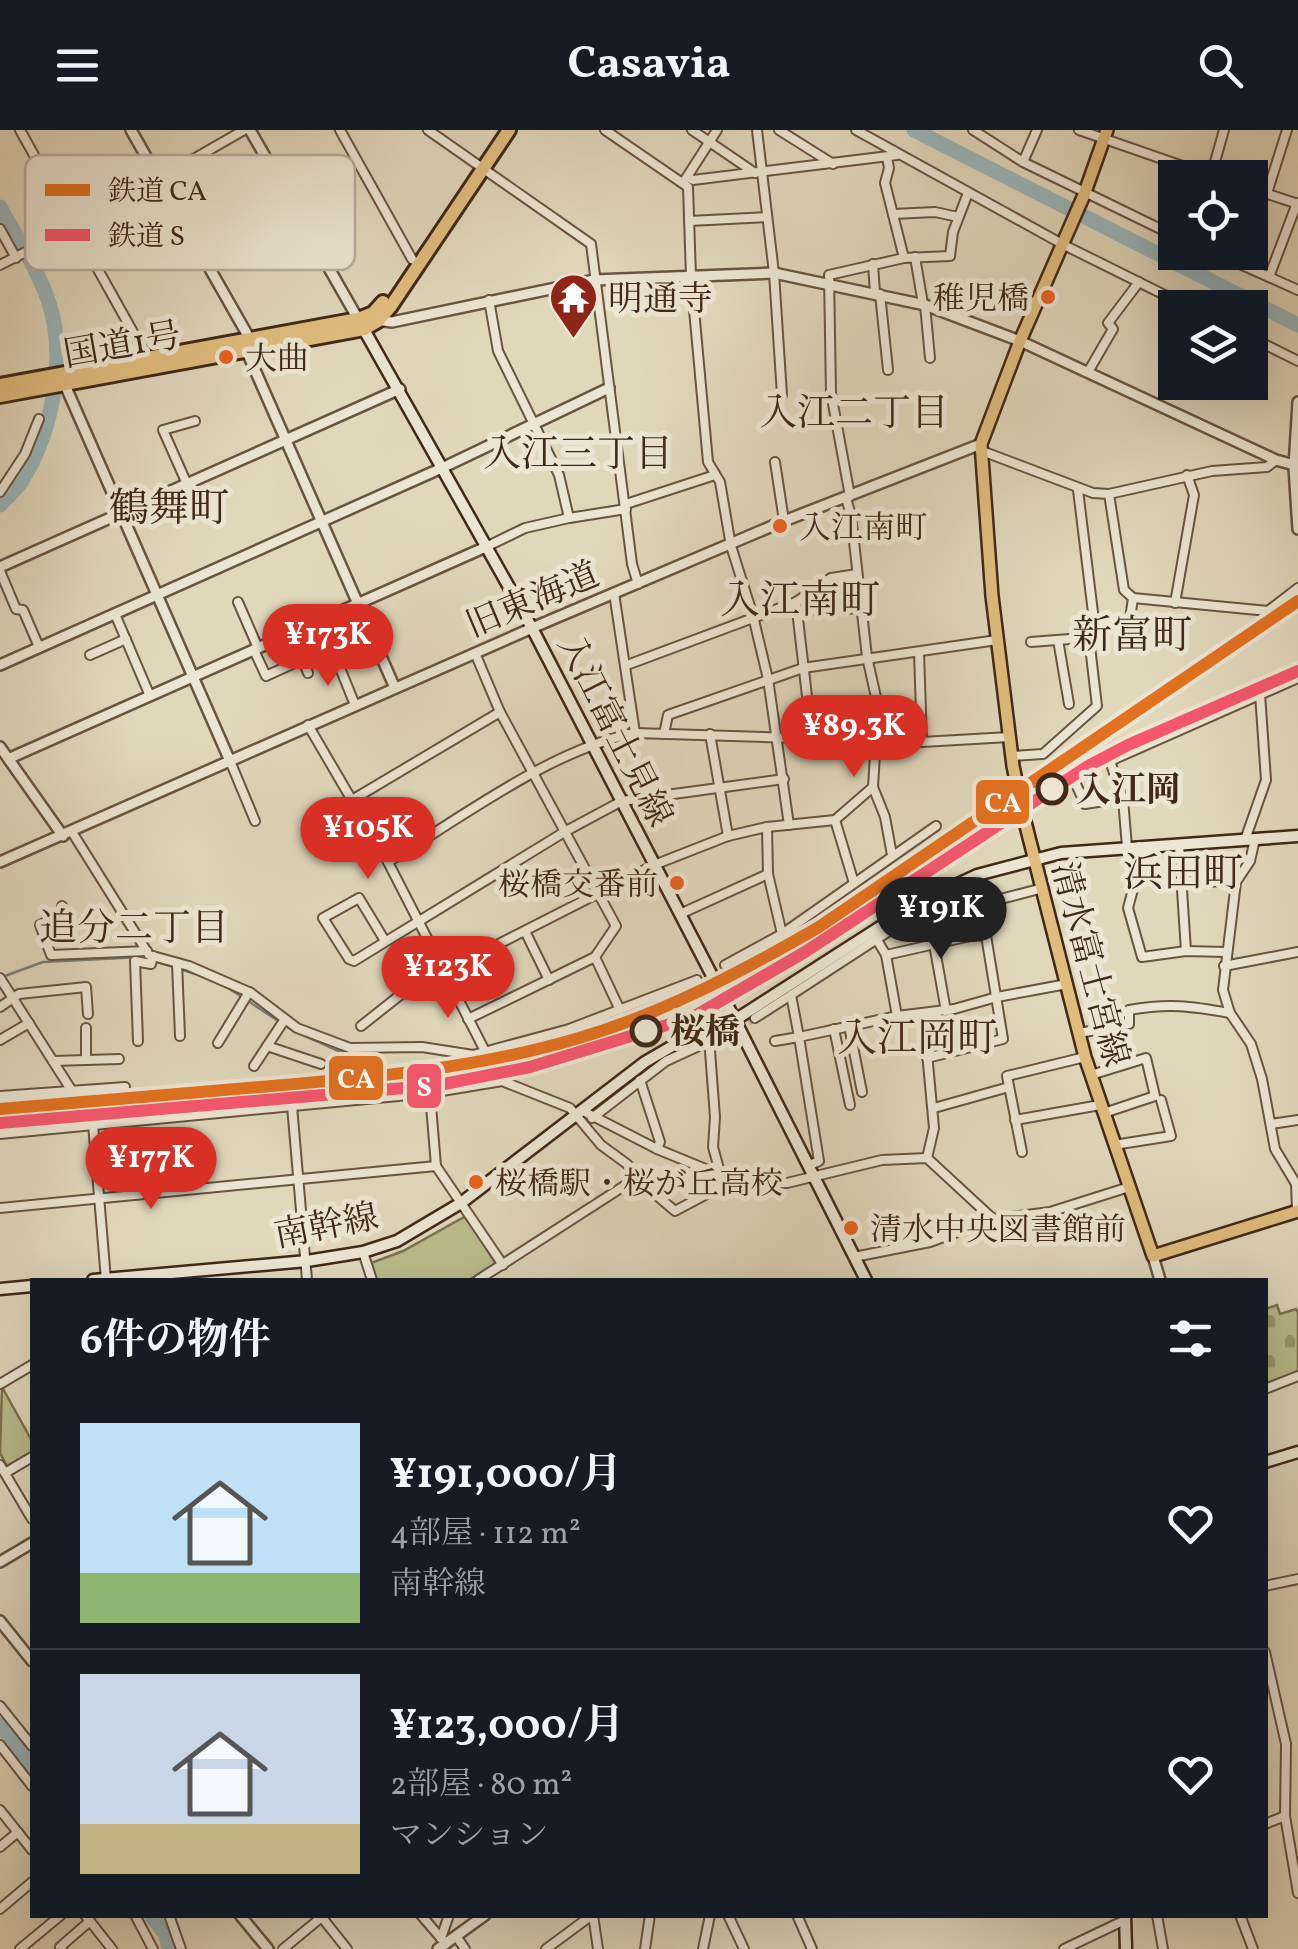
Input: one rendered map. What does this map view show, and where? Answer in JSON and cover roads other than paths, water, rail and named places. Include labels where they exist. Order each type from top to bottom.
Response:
[{"type":"highway","points":[[376,317],[391,306],[499,130]]},
{"type":"highway","points":[[376,317],[412,259],[509,130]]},
{"type":"highway","name":"国道1号","points":[[0,386],[56,382],[361,324],[376,317]]},
{"type":"highway","name":"国道1号","points":[[0,396],[148,359],[248,346]]},
{"type":"main road","name":"清水富士宮線","points":[[1103,133],[1084,194],[1020,341],[982,448],[997,640],[1023,814],[1090,1075],[1152,1256]]},
{"type":"main road","name":"入江富士見線","points":[[361,324],[532,628],[865,1278]]},
{"type":"main road","name":"南幹線","points":[[117,1278],[307,1261],[363,1252],[424,1228],[584,1115],[645,1062],[681,1041],[736,1020],[918,902],[978,875],[1036,859],[1133,847],[1298,836]]},
{"type":"main road","points":[[1152,1256],[1298,1210]]},
{"type":"main road","points":[[0,1289],[30,1286]]},
{"type":"main road","points":[[1268,1461],[1298,1452]]},
{"type":"main road","points":[[1125,1918],[1126,1949]]},
{"type":"street","points":[[20,130],[34,155]]},
{"type":"street","points":[[131,130],[145,155]]},
{"type":"street","points":[[201,155],[247,130],[262,155]]},
{"type":"street","points":[[340,130],[354,155]]},
{"type":"street","points":[[428,130],[590,244],[632,564],[638,584]]},
{"type":"street","points":[[604,130],[685,180],[892,156]]},
{"type":"street","points":[[692,130],[758,172]]},
{"type":"street","points":[[685,180],[717,130]]},
{"type":"street","points":[[757,130],[758,172],[774,273],[782,396]]},
{"type":"street","points":[[779,130],[833,164]]},
{"type":"street","points":[[856,130],[892,156],[1158,291]]},
{"type":"street","points":[[972,130],[1023,162],[1158,228]]},
{"type":"street","points":[[1023,162],[1037,130]]},
{"type":"street","points":[[1078,130],[1103,133],[1173,160]]},
{"type":"street","points":[[1217,160],[1224,130]]},
{"type":"street","points":[[1268,190],[1287,130]]},
{"type":"street","points":[[892,156],[885,184],[904,258]]},
{"type":"street","points":[[355,157],[412,259]]},
{"type":"street","points":[[685,180],[708,462],[720,482],[731,546],[754,616],[768,679],[789,825]]},
{"type":"street","points":[[892,855],[885,817],[873,787],[878,706],[831,393],[828,283],[829,275],[873,264],[950,256],[958,217],[968,193]]},
{"type":"street","points":[[1268,193],[1298,204],[1270,277]]},
{"type":"street","points":[[893,214],[935,212],[958,217]]},
{"type":"street","points":[[689,221],[767,217]]},
{"type":"street","points":[[0,229],[16,258]]},
{"type":"street","points":[[0,265],[25,253]]},
{"type":"street","points":[[916,257],[930,358]]},
{"type":"street","points":[[873,264],[888,370]]},
{"type":"street","points":[[99,270],[148,359]]},
{"type":"street","points":[[207,270],[248,346],[395,688]]},
{"type":"street","points":[[329,270],[361,324]]},
{"type":"street","points":[[1254,270],[1298,290]]},
{"type":"street","points":[[376,317],[392,322],[594,280],[774,273],[924,304],[1020,341],[1296,466]]},
{"type":"street","points":[[1088,372],[1113,329],[1108,323],[1140,282]]},
{"type":"street","points":[[490,300],[498,351],[559,475],[569,518]]},
{"type":"street","points":[[1268,346],[1298,361]]},
{"type":"street","points":[[56,382],[158,595],[255,821]]},
{"type":"street","points":[[0,664],[444,467],[609,388]]},
{"type":"street","points":[[39,648],[23,610],[16,608],[0,568],[400,389]]},
{"type":"street","points":[[1298,402],[1298,529]]},
{"type":"street","points":[[0,492],[25,454],[38,419]]},
{"type":"street","points":[[187,484],[163,430],[195,421]]},
{"type":"street","points":[[982,448],[1078,490],[1109,494],[1187,475],[1267,467],[1276,460]]},
{"type":"street","name":"旧東海道","points":[[0,862],[614,593],[784,522],[982,448]]},
{"type":"street","points":[[774,462],[784,522]]},
{"type":"street","points":[[10,758],[525,528],[626,506],[715,475]]},
{"type":"street","points":[[1175,604],[1194,495],[1187,475]]},
{"type":"street","points":[[1031,642],[1096,638],[1078,490]]},
{"type":"street","points":[[1109,494],[1124,590],[1132,598],[1268,611],[1298,588]]},
{"type":"street","points":[[796,607],[831,578],[857,574]]},
{"type":"street","points":[[614,593],[635,733]]},
{"type":"street","points":[[1128,632],[1132,598]]},
{"type":"street","points":[[238,602],[266,676],[303,659]]},
{"type":"street","points":[[796,607],[812,739]]},
{"type":"street","points":[[627,665],[754,616],[796,607],[861,608]]},
{"type":"street","points":[[115,614],[150,696]]},
{"type":"street","points":[[292,632],[308,673]]},
{"type":"street","points":[[1012,756],[1043,754],[1097,706],[1089,638]]},
{"type":"street","points":[[90,655],[126,639]]},
{"type":"street","points":[[664,734],[668,715],[803,668],[997,640]]},
{"type":"street","points":[[1058,640],[1069,704]]},
{"type":"street","points":[[919,652],[922,742]]},
{"type":"street","points":[[468,1019],[594,956],[616,926],[500,712],[475,653]]},
{"type":"street","points":[[336,658],[355,705]]},
{"type":"street","points":[[1226,952],[1142,957],[1128,908],[1136,878],[1133,847],[1110,760],[1298,678]]},
{"type":"street","points":[[1260,694],[1266,780],[1250,839],[1250,861],[1236,882],[1224,990],[1230,1013],[1250,1044],[1262,1079],[1275,1149],[1296,1184],[1298,1210]]},
{"type":"street","points":[[352,800],[500,712]]},
{"type":"street","points":[[308,725],[388,862],[486,1052]]},
{"type":"street","points":[[388,862],[534,774],[593,744],[635,733],[922,742],[1009,737]]},
{"type":"street","points":[[710,734],[728,836]]},
{"type":"street","points":[[0,746],[68,834],[150,953],[151,964],[135,961],[138,1041]]},
{"type":"street","points":[[386,941],[359,898],[324,918],[348,959],[354,961],[622,801],[784,779]]},
{"type":"street","points":[[1076,782],[1085,804],[1122,798]]},
{"type":"street","points":[[362,1026],[404,992],[654,865],[728,836],[767,827],[835,820],[873,787]]},
{"type":"street","points":[[835,820],[854,883]]},
{"type":"street","points":[[725,965],[782,934],[936,826]]},
{"type":"street","points":[[767,827],[768,874],[782,934]]},
{"type":"street","points":[[1179,844],[1186,952]]},
{"type":"street","points":[[680,914],[768,874]]},
{"type":"street","points":[[1181,881],[1236,882]]},
{"type":"street","points":[[966,908],[1043,888]]},
{"type":"street","points":[[755,1018],[920,911],[918,902]]},
{"type":"street","points":[[927,1058],[1002,1038],[981,905]]},
{"type":"street","points":[[62,906],[64,913],[40,925],[52,955],[150,953],[249,992],[312,1036],[350,1048],[402,1046],[465,1055],[486,1052],[569,1030],[697,980]]},
{"type":"street","points":[[525,930],[549,980]]},
{"type":"street","points":[[886,955],[988,932]]},
{"type":"street","points":[[877,940],[886,955],[897,1016]]},
{"type":"street","points":[[927,1158],[934,1108],[927,1058],[941,1011],[934,944]]},
{"type":"street","points":[[1224,966],[1298,952]]},
{"type":"street","points":[[594,956],[620,1010]]},
{"type":"street","points":[[177,962],[180,1036]]},
{"type":"street","points":[[0,978],[72,1091]]},
{"type":"street","points":[[775,1041],[1067,984]]},
{"type":"street","points":[[0,1007],[14,998],[48,989],[86,987],[88,1014]]},
{"type":"street","points":[[218,1044],[249,992]]},
{"type":"street","points":[[791,995],[819,1162],[811,1172]]},
{"type":"street","points":[[1079,1033],[1129,1024],[1129,1010],[1159,1005],[1181,1004],[1230,1013]]},
{"type":"street","points":[[254,1066],[285,1019]]},
{"type":"street","points":[[0,1040],[29,1022]]},
{"type":"street","points":[[849,1026],[862,1092]]},
{"type":"street","points":[[86,1028],[86,1060]]},
{"type":"street","points":[[834,1029],[850,1105]]},
{"type":"street","points":[[584,1115],[666,1062],[709,1039],[728,1034]]},
{"type":"street","points":[[709,1039],[715,1117],[713,1147],[721,1176]]},
{"type":"street","points":[[267,1046],[321,1064]]},
{"type":"street","points":[[1022,1152],[1008,1076],[1085,1057]]},
{"type":"street","points":[[1015,1120],[1102,1109],[1155,1096],[1146,1058],[1090,1075]]},
{"type":"street","points":[[53,1061],[119,1059]]},
{"type":"street","points":[[844,1077],[858,1073]]},
{"type":"street","points":[[0,1134],[430,1094],[502,1080],[731,1181],[772,1185],[811,1172],[882,1160],[927,1158],[993,1219]]},
{"type":"street","points":[[640,1080],[660,1142],[658,1149]]},
{"type":"street","points":[[0,1096],[125,1087]]},
{"type":"street","points":[[934,1108],[1009,1087]]},
{"type":"street","points":[[430,1094],[436,1166],[503,1265]]},
{"type":"street","points":[[1114,1145],[1172,1136],[1161,1100]]},
{"type":"street","points":[[292,1106],[307,1278]]},
{"type":"street","points":[[584,1115],[600,1145],[627,1164],[676,1211],[731,1181]]},
{"type":"street","points":[[1271,1124],[1298,1120]]},
{"type":"street","points":[[93,1124],[106,1278]]},
{"type":"street","points":[[0,1208],[436,1166]]},
{"type":"street","points":[[481,1278],[624,1186],[642,1182]]},
{"type":"street","points":[[854,1256],[930,1242],[993,1219],[1050,1212],[1129,1186]]},
{"type":"street","points":[[363,1252],[371,1278]]},
{"type":"street","points":[[1152,1256],[1159,1278]]},
{"type":"street","points":[[0,1384],[30,1366]]},
{"type":"street","points":[[1268,1388],[1298,1376]]},
{"type":"street","points":[[30,1458],[2,1469],[30,1516]]},
{"type":"street","points":[[0,1562],[30,1544]]},
{"type":"street","points":[[1268,1585],[1298,1579]]},
{"type":"street","points":[[0,1621],[30,1658]]},
{"type":"street","points":[[1268,1665],[1286,1744],[1285,1816],[1298,1893]]},
{"type":"street","points":[[0,1706],[30,1739]]},
{"type":"street","points":[[0,1745],[30,1783]]},
{"type":"street","points":[[1285,1799],[1298,1799]]},
{"type":"street","points":[[0,1810],[30,1847]]},
{"type":"street","points":[[1268,1823],[1285,1816]]},
{"type":"street","points":[[0,1847],[18,1832]]},
{"type":"street","points":[[0,1909],[30,1884]]},
{"type":"street","points":[[20,1949],[57,1918]]},
{"type":"street","points":[[62,1949],[87,1918],[112,1949]]},
{"type":"street","points":[[137,1918],[153,1949]]},
{"type":"street","points":[[170,1918],[181,1949]]},
{"type":"street","points":[[242,1918],[268,1949]]},
{"type":"street","points":[[283,1949],[320,1918]]},
{"type":"street","points":[[324,1918],[348,1949]]},
{"type":"street","points":[[423,1918],[442,1944]]},
{"type":"street","points":[[442,1944],[449,1918]]},
{"type":"street","points":[[442,1944],[481,1918]]},
{"type":"street","points":[[546,1949],[588,1918]]},
{"type":"street","points":[[593,1918],[598,1949]]},
{"type":"street","points":[[646,1949],[650,1918]]},
{"type":"street","points":[[703,1949],[709,1918]]},
{"type":"street","points":[[729,1918],[744,1949]]},
{"type":"street","points":[[797,1918],[810,1948]]},
{"type":"street","points":[[1064,1949],[1125,1918]]},
{"type":"street","points":[[1158,1918],[1164,1949]]},
{"type":"street","points":[[1241,1918],[1253,1949]]},
{"type":"street","points":[[456,1936],[466,1949]]},
{"type":"waterway","points":[[914,130],[1298,325]]},
{"type":"waterway","points":[[0,207],[25,252]]},
{"type":"waterway","points":[[0,505],[32,463],[53,395],[57,347],[54,325],[35,270]]},
{"type":"waterway","points":[[2,977],[43,962],[142,957],[208,978]]},
{"type":"waterway","points":[[225,986],[292,1030],[363,1062]]},
{"type":"waterway","points":[[0,1725],[30,1763]]},
{"type":"waterway","points":[[153,1918],[166,1935],[169,1949]]},
{"type":"tunnel","points":[[727,1033],[755,1018]]},
{"type":"rail line","name":"CA","points":[[0,1109],[427,1070],[541,1048],[642,1016],[732,975],[819,927],[1298,601]]},
{"type":"rail line","name":"S","points":[[0,1123],[439,1085],[530,1067],[693,1017],[805,952],[1088,766],[1298,671]]},
{"type":"place","name":"稚児橋","points":[[1048,297]]},
{"type":"place","name":"明通寺","points":[[573,340]]},
{"type":"place","name":"大曲","points":[[226,357]]},
{"type":"place","name":"入江南町","points":[[780,526]]},
{"type":"place","name":"入江岡","points":[[1052,789]]},
{"type":"place","name":"桜橋交番前","points":[[677,883]]},
{"type":"place","name":"桜橋","points":[[646,1031]]},
{"type":"place","name":"桜橋駅・桜が丘高校","points":[[476,1182]]},
{"type":"place","name":"清水中央図書館前","points":[[851,1228]]},
{"type":"district","name":"入江二丁目","points":[[854,412]]},
{"type":"district","name":"入江三丁目","points":[[578,453]]},
{"type":"district","name":"鶴舞町","points":[[169,507]]},
{"type":"district","name":"入江南町","points":[[800,599]]},
{"type":"district","name":"新富町","points":[[1132,634]]},
{"type":"district","name":"浜田町","points":[[1183,872]]},
{"type":"district","name":"追分二丁目","points":[[134,927]]},
{"type":"district","name":"入江岡町","points":[[917,1037]]}]
